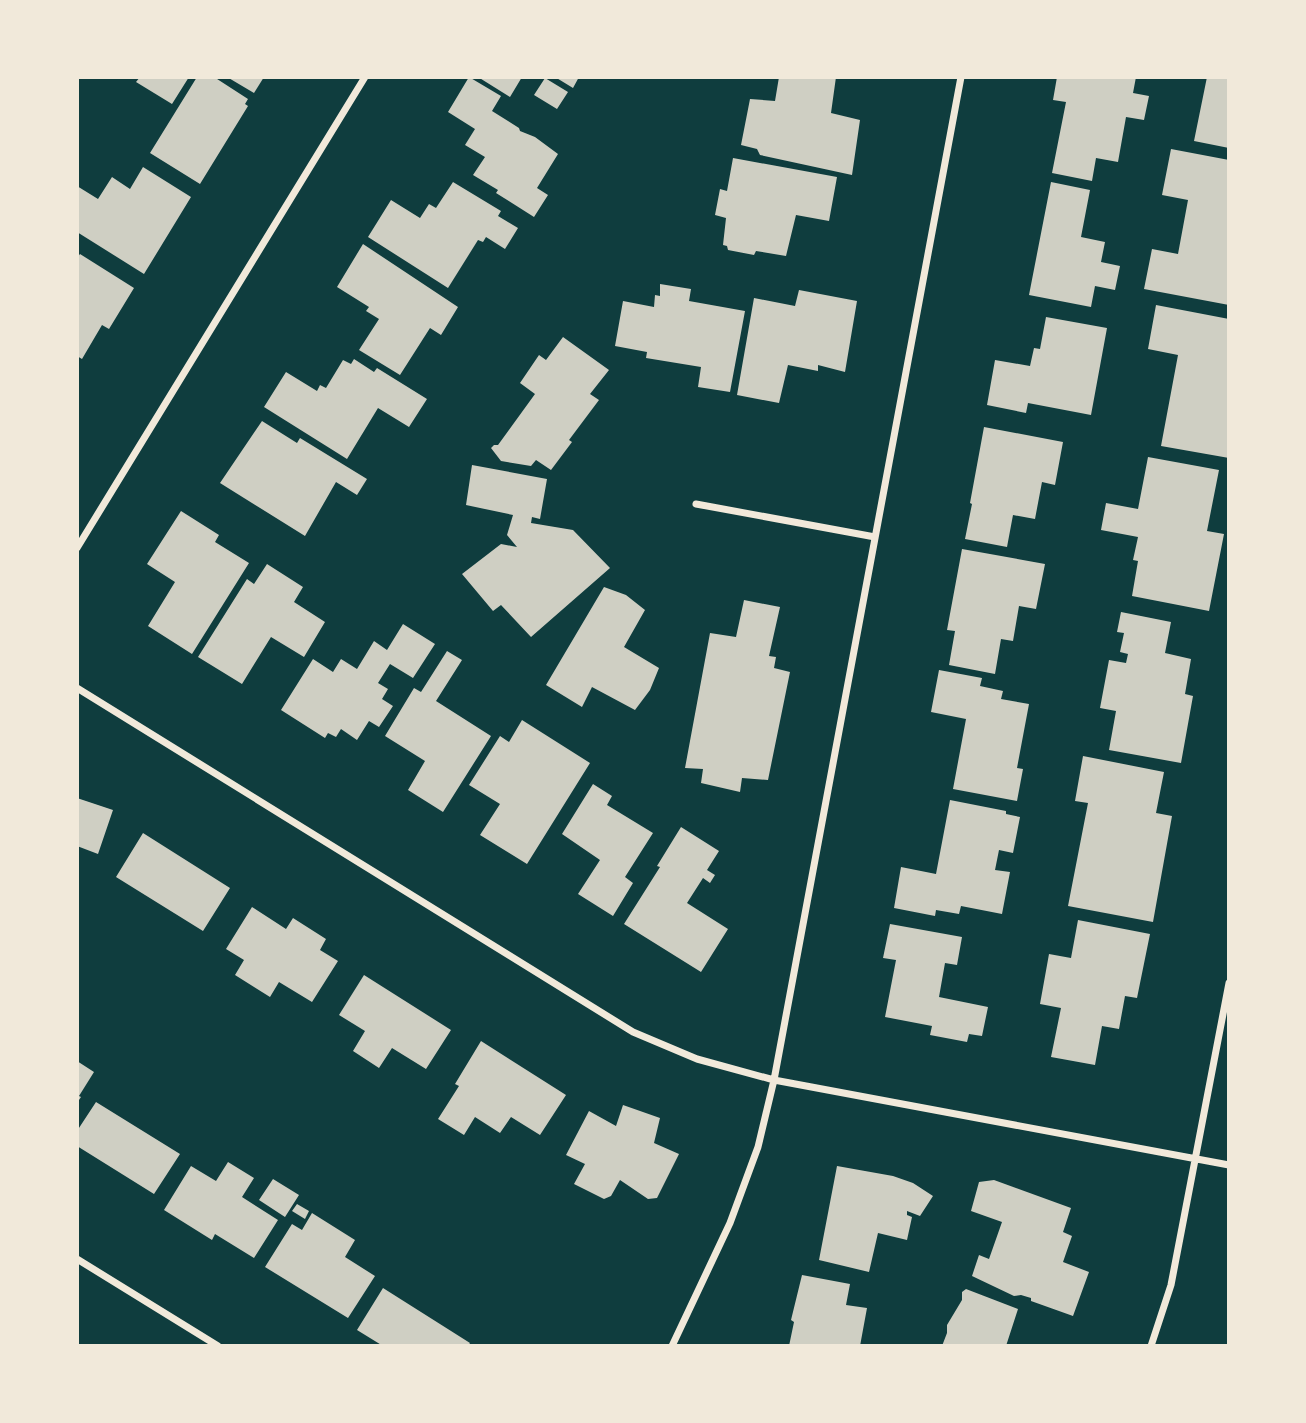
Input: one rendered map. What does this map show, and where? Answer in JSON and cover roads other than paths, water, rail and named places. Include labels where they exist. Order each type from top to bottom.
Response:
[{"type":"street","points":[[77,548],[365,77]]},
{"type":"street","points":[[671,1346],[730,1223],[758,1147],[774,1080],[961,77]]},
{"type":"street","points":[[696,504],[875,537]]},
{"type":"street","points":[[77,688],[633,1032],[696,1059],[774,1080],[1229,1165]]},
{"type":"street","points":[[1151,1346],[1171,1286],[1229,983]]},
{"type":"street","points":[[77,1259],[218,1346]]}]
